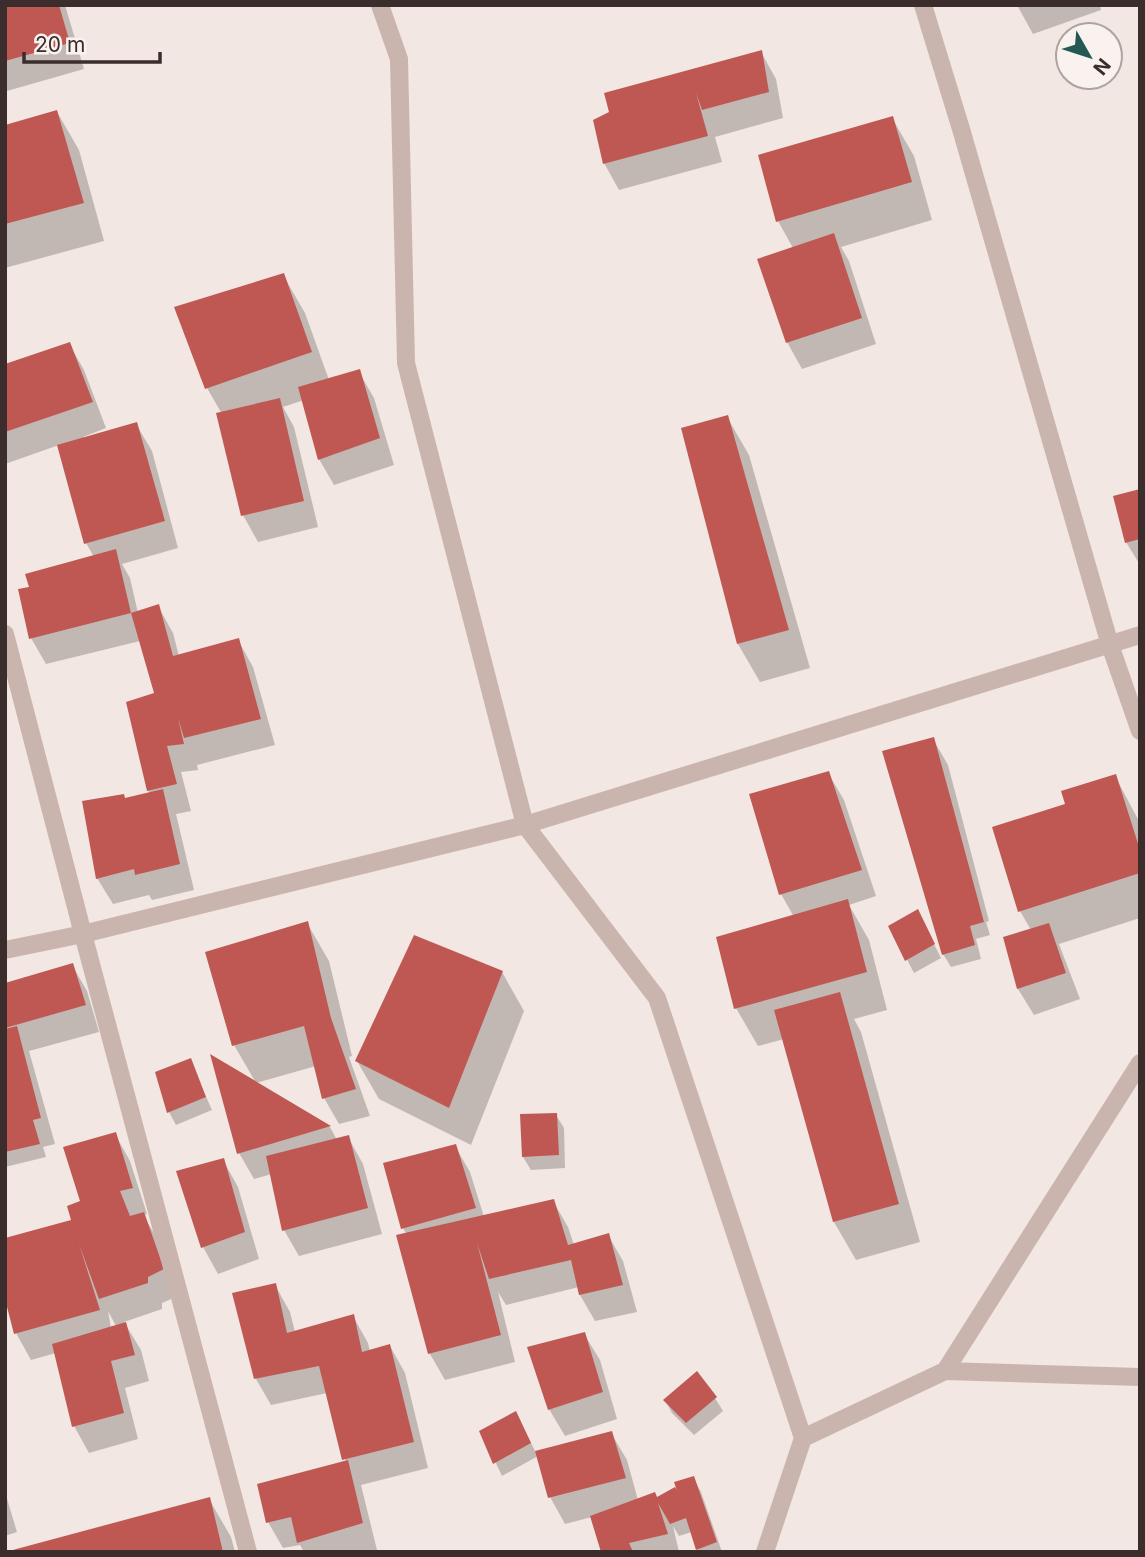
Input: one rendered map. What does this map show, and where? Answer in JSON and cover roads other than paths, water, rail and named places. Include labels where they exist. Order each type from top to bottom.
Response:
[{"type":"street","points":[[380,5],[399,59],[406,363],[525,825],[657,998],[803,1438],[765,1552]]},
{"type":"street","points":[[923,5],[1110,645],[1140,731]]},
{"type":"street","points":[[5,635],[248,1552]]},
{"type":"street","points":[[5,950],[83,934],[525,825],[1140,635]]},
{"type":"street","points":[[945,1371],[1140,1063]]},
{"type":"street","points":[[803,1438],[945,1371],[1140,1377]]}]
